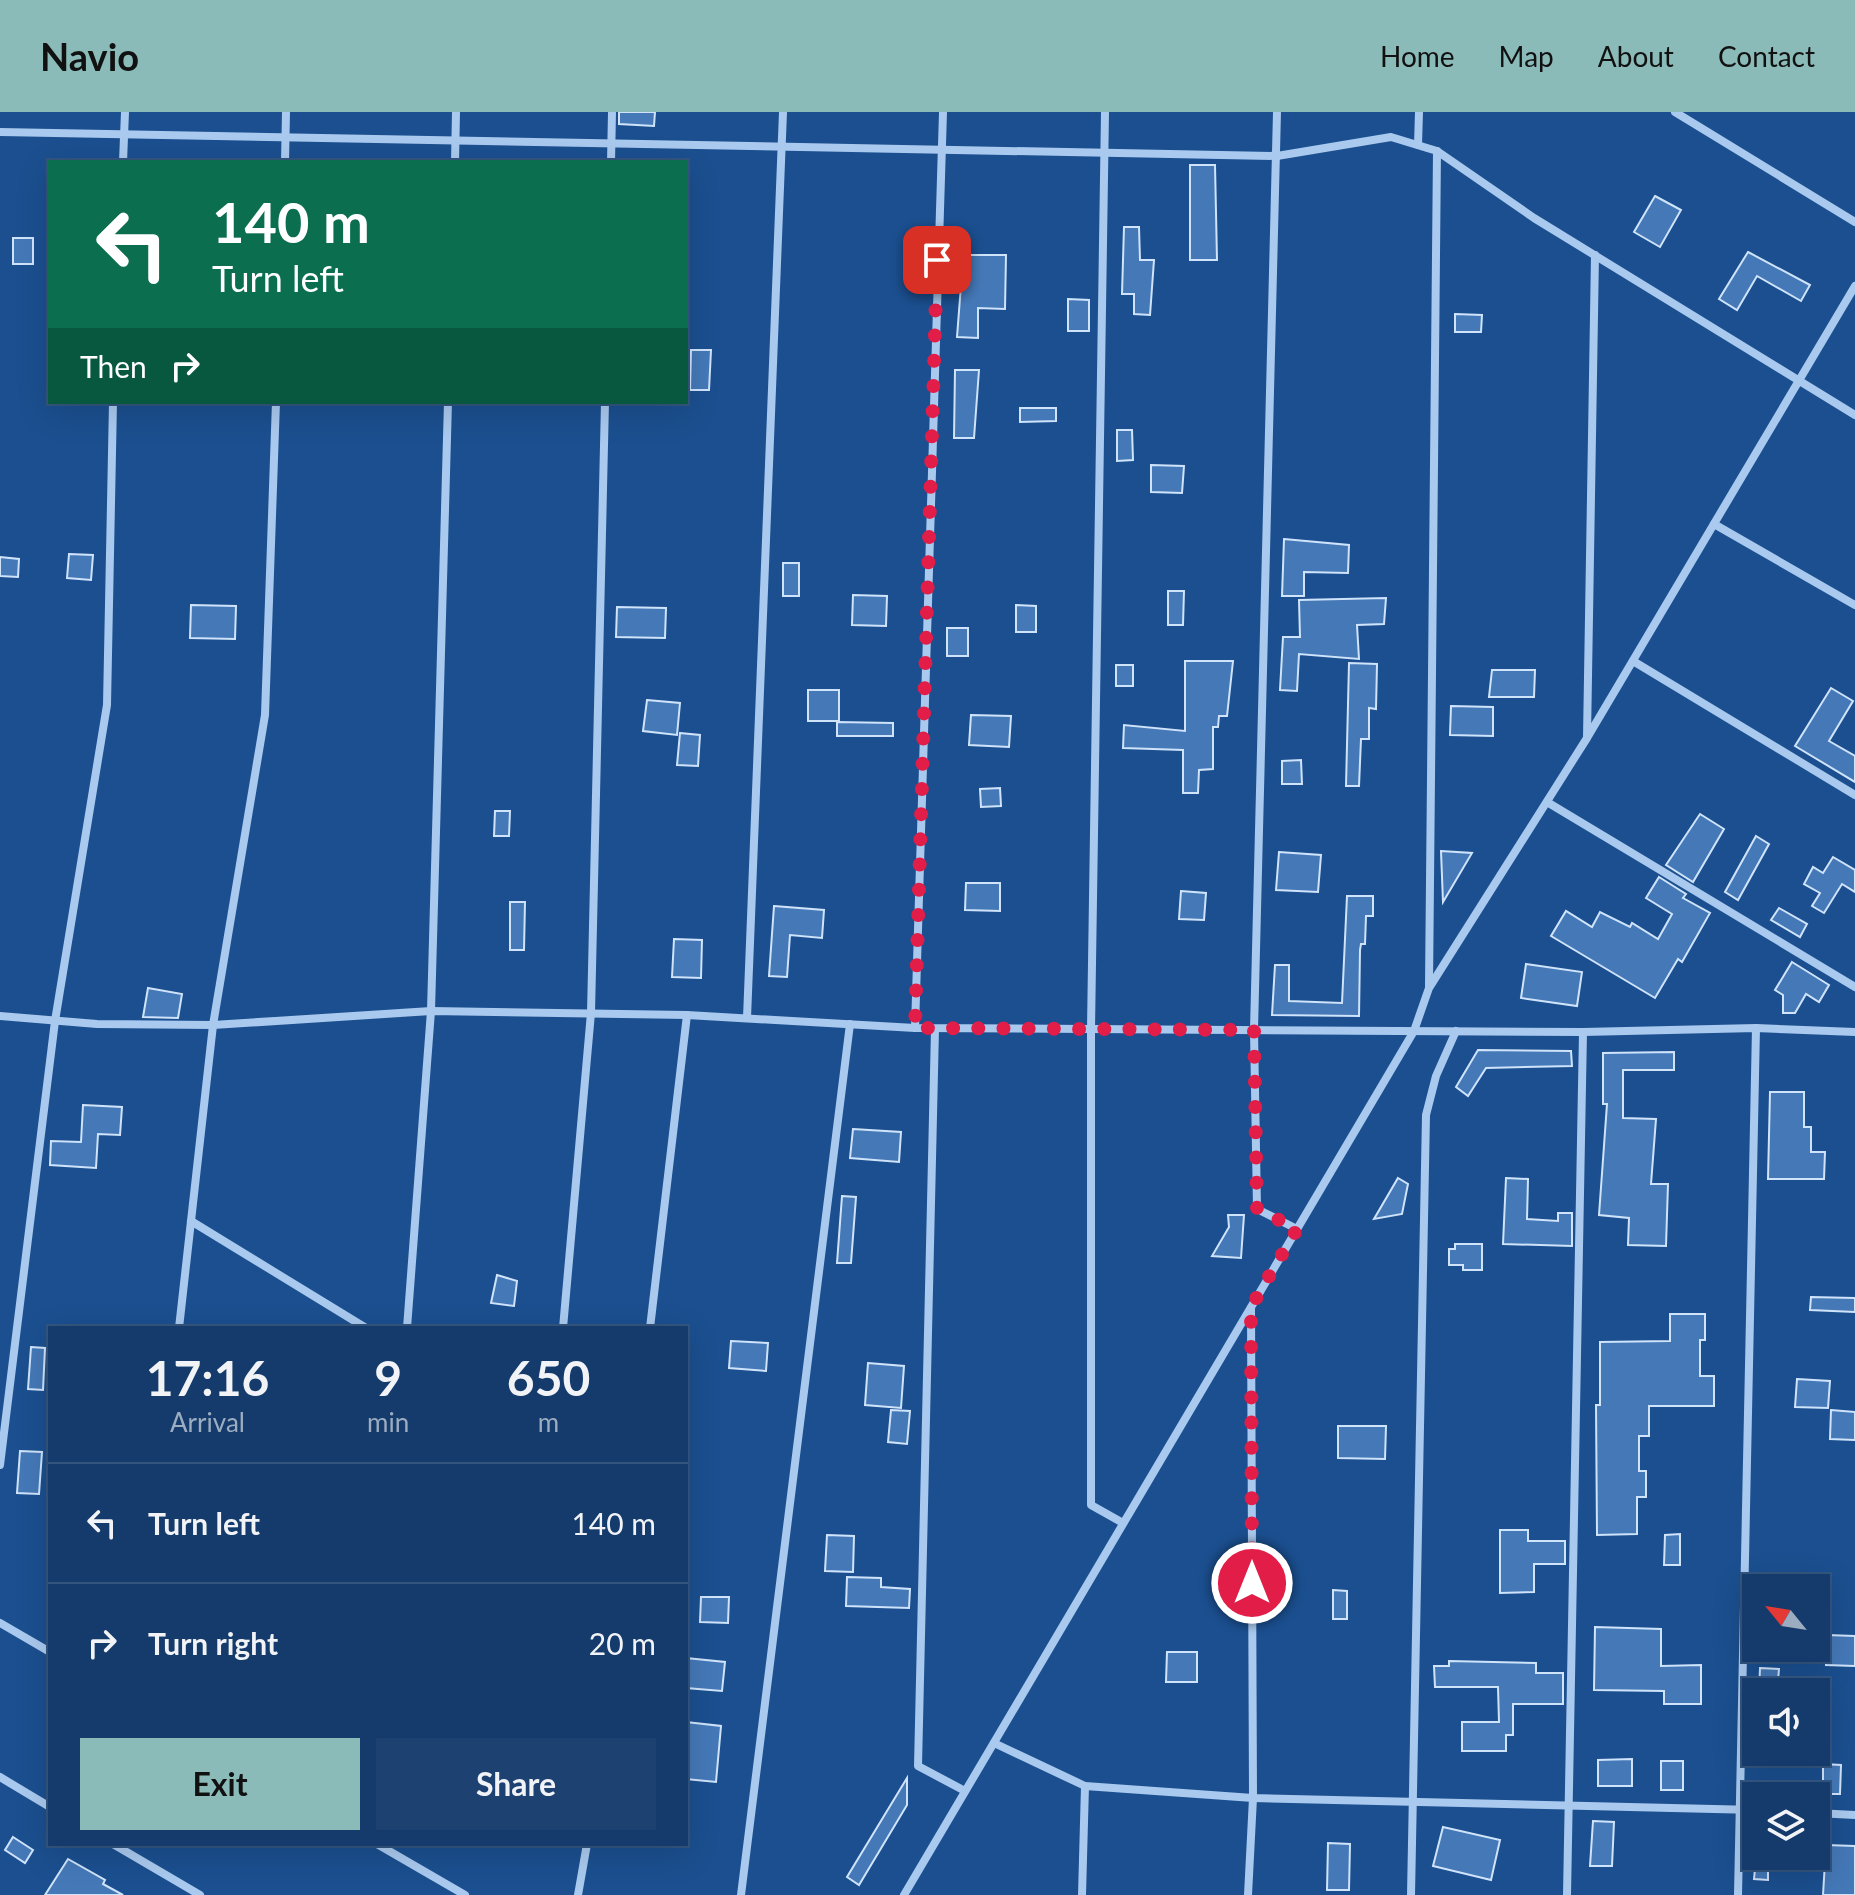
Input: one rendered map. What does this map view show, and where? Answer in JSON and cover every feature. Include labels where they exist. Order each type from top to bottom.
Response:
[{"type":"street","points":[[123,160],[125,112]]},
{"type":"street","points":[[285,160],[286,112]]},
{"type":"street","points":[[455,160],[456,112]]},
{"type":"street","points":[[611,160],[612,112]]},
{"type":"street","points":[[747,1018],[783,112]]},
{"type":"street","points":[[915,1028],[943,112]]},
{"type":"street","points":[[1105,112],[1091,1029],[1091,1505],[1123,1523]]},
{"type":"street","points":[[1277,112],[1254,1030],[1257,1209],[1297,1229]]},
{"type":"street","points":[[1418,145],[1419,112]]},
{"type":"street","points":[[1675,112],[1855,222]]},
{"type":"street","points":[[0,132],[1277,156],[1391,137],[1437,151],[1595,255],[1855,415]]},
{"type":"street","points":[[1429,988],[1437,151]]},
{"type":"street","points":[[1587,738],[1595,255]]},
{"type":"street","points":[[904,1895],[1414,1031],[1429,988],[1587,738],[1855,286]]},
{"type":"street","points":[[0,1465],[55,1021],[107,705],[113,404]]},
{"type":"street","points":[[179,1326],[213,1025],[265,715],[276,404]]},
{"type":"street","points":[[407,1326],[431,1011],[448,404]]},
{"type":"street","points":[[563,1326],[591,1013],[605,404]]},
{"type":"street","points":[[1714,524],[1855,605]]},
{"type":"street","points":[[1633,661],[1855,795]]},
{"type":"street","points":[[1547,802],[1855,987]]},
{"type":"street","points":[[0,1016],[55,1021],[213,1025],[431,1011],[687,1015],[935,1029],[1583,1032],[1756,1028],[1855,1032]]},
{"type":"street","points":[[650,1326],[687,1015]]},
{"type":"street","points":[[741,1895],[850,1024]]},
{"type":"street","points":[[1738,1895],[1756,1028]]},
{"type":"street","points":[[935,1029],[918,1766],[965,1791]]},
{"type":"street","points":[[1411,1895],[1426,1115],[1436,1076],[1456,1031]]},
{"type":"street","points":[[1567,1895],[1583,1032]]},
{"type":"street","points":[[191,1221],[363,1326]]},
{"type":"street","points":[[1248,1895],[1253,1798],[1251,1307]]},
{"type":"street","points":[[0,1623],[48,1651]]},
{"type":"street","points":[[994,1743],[1085,1786],[1253,1798],[1740,1810]]},
{"type":"street","points":[[0,1777],[48,1806]]},
{"type":"street","points":[[1082,1895],[1085,1786]]},
{"type":"street","points":[[1830,1814],[1855,1815]]},
{"type":"street","points":[[116,1846],[200,1895]]},
{"type":"street","points":[[380,1846],[465,1895]]},
{"type":"street","points":[[578,1895],[587,1846]]},
{"type":"building","points":[[619,112],[655,112],[654,126],[619,124]]},
{"type":"building","points":[[1190,165],[1215,165],[1217,260],[1190,260]]},
{"type":"building","points":[[1655,196],[1681,210],[1660,247],[1634,232]]},
{"type":"building","points":[[1124,227],[1139,227],[1140,260],[1154,260],[1150,315],[1134,314],[1134,294],[1122,294]]},
{"type":"building","points":[[13,238],[33,238],[33,264],[13,264]]},
{"type":"building","points":[[1748,252],[1810,285],[1801,301],[1757,276],[1737,310],[1719,299]]},
{"type":"building","points":[[958,255],[1006,255],[1005,309],[978,308],[978,338],[957,337],[962,272],[957,272]]},
{"type":"building","points":[[1068,299],[1089,300],[1089,331],[1068,331]]},
{"type":"building","points":[[1455,314],[1482,315],[1481,332],[1455,332]]},
{"type":"building","points":[[691,350],[711,350],[709,390],[690,390]]},
{"type":"building","points":[[955,370],[979,370],[974,438],[954,438]]},
{"type":"building","points":[[1020,408],[1056,408],[1056,421],[1020,422]]},
{"type":"building","points":[[1117,430],[1132,430],[1133,460],[1117,461]]},
{"type":"building","points":[[1151,465],[1184,466],[1182,493],[1151,492]]},
{"type":"building","points":[[1284,539],[1349,545],[1348,573],[1304,572],[1304,596],[1282,596]]},
{"type":"building","points":[[69,554],[93,555],[91,580],[67,578]]},
{"type":"building","points":[[0,557],[19,559],[18,577],[0,576]]},
{"type":"building","points":[[783,563],[799,563],[799,596],[783,596]]},
{"type":"building","points":[[1168,591],[1184,591],[1183,625],[1168,625]]},
{"type":"building","points":[[853,595],[887,596],[886,626],[852,625]]},
{"type":"building","points":[[1386,598],[1384,624],[1357,625],[1359,659],[1299,654],[1297,691],[1280,690],[1283,637],[1300,637],[1299,600]]},
{"type":"building","points":[[191,605],[236,606],[235,639],[190,638]]},
{"type":"building","points":[[1016,605],[1036,606],[1036,632],[1016,632]]},
{"type":"building","points":[[617,607],[666,608],[665,638],[616,637]]},
{"type":"building","points":[[947,628],[968,628],[968,656],[947,656]]},
{"type":"building","points":[[1185,661],[1233,661],[1227,716],[1219,716],[1218,727],[1213,727],[1213,769],[1199,770],[1198,793],[1183,793],[1183,750],[1123,748],[1124,725],[1185,731]]},
{"type":"building","points":[[1349,663],[1377,664],[1376,709],[1369,708],[1369,739],[1361,739],[1359,786],[1346,786]]},
{"type":"building","points":[[1116,665],[1133,665],[1133,686],[1116,686]]},
{"type":"building","points":[[1492,670],[1535,670],[1534,697],[1489,697]]},
{"type":"building","points":[[1831,688],[1853,701],[1829,741],[1855,756],[1855,782],[1795,746]]},
{"type":"building","points":[[808,690],[839,690],[839,721],[808,721]]},
{"type":"building","points":[[647,700],[680,703],[677,735],[643,731]]},
{"type":"building","points":[[1451,706],[1493,707],[1493,736],[1450,735]]},
{"type":"building","points":[[971,715],[1011,716],[1009,747],[969,745]]},
{"type":"building","points":[[837,722],[893,723],[893,736],[837,736]]},
{"type":"building","points":[[680,733],[700,735],[698,766],[677,765]]},
{"type":"building","points":[[1301,760],[1302,784],[1282,784],[1282,761]]},
{"type":"building","points":[[1000,788],[1001,806],[981,807],[980,789]]},
{"type":"building","points":[[495,811],[510,811],[509,836],[494,836]]},
{"type":"building","points":[[1700,814],[1724,829],[1693,882],[1666,865]]},
{"type":"building","points":[[1756,836],[1769,844],[1738,900],[1725,892]]},
{"type":"building","points":[[1441,851],[1472,853],[1443,902]]},
{"type":"building","points":[[1279,852],[1321,855],[1318,892],[1276,890]]},
{"type":"building","points":[[1833,857],[1855,870],[1855,892],[1842,884],[1824,913],[1812,906],[1820,893],[1804,884],[1813,867],[1823,873]]},
{"type":"building","points":[[1659,877],[1686,894],[1683,898],[1710,913],[1682,962],[1678,959],[1655,998],[1551,936],[1566,911],[1592,927],[1600,912],[1630,927],[1632,923],[1658,939],[1672,914],[1646,898]]},
{"type":"building","points":[[966,883],[1000,883],[1000,911],[965,910]]},
{"type":"building","points":[[1181,891],[1206,893],[1204,920],[1179,919]]},
{"type":"building","points":[[1347,896],[1373,896],[1373,916],[1366,916],[1365,944],[1361,944],[1360,950],[1359,1016],[1272,1015],[1275,965],[1289,965],[1289,1001],[1342,1003]]},
{"type":"building","points":[[510,902],[525,902],[524,950],[510,950]]},
{"type":"building","points":[[774,906],[824,910],[822,938],[790,935],[787,977],[769,976]]},
{"type":"building","points":[[1779,908],[1807,924],[1800,937],[1771,920]]},
{"type":"building","points":[[674,939],[702,940],[701,978],[672,977]]},
{"type":"building","points":[[1792,962],[1829,985],[1819,1002],[1806,994],[1795,1013],[1783,1013],[1783,995],[1775,990]]},
{"type":"building","points":[[1526,964],[1582,972],[1577,1006],[1521,998]]},
{"type":"building","points":[[148,988],[182,994],[178,1018],[143,1017]]},
{"type":"building","points":[[1478,1050],[1571,1051],[1572,1066],[1486,1068],[1468,1096],[1456,1087]]},
{"type":"building","points":[[1674,1052],[1674,1070],[1623,1070],[1623,1118],[1656,1119],[1651,1184],[1668,1184],[1666,1246],[1628,1245],[1629,1218],[1599,1215],[1607,1104],[1603,1104],[1603,1053]]},
{"type":"building","points":[[1770,1092],[1804,1092],[1804,1127],[1811,1127],[1811,1152],[1825,1152],[1824,1179],[1768,1179]]},
{"type":"building","points":[[83,1105],[122,1107],[120,1135],[98,1134],[96,1168],[50,1165],[51,1141],[81,1142]]},
{"type":"building","points":[[853,1129],[901,1132],[899,1162],[850,1158]]},
{"type":"building","points":[[1398,1178],[1408,1184],[1402,1214],[1374,1219]]},
{"type":"building","points":[[1506,1178],[1528,1179],[1527,1219],[1558,1221],[1558,1213],[1572,1213],[1572,1246],[1503,1244]]},
{"type":"building","points":[[842,1196],[856,1197],[851,1263],[837,1263]]},
{"type":"building","points":[[1228,1215],[1244,1215],[1241,1258],[1212,1256],[1229,1227]]},
{"type":"building","points":[[1455,1244],[1482,1244],[1482,1270],[1463,1270],[1463,1265],[1449,1265],[1449,1249],[1455,1249]]},
{"type":"building","points":[[497,1275],[517,1281],[514,1306],[491,1303]]},
{"type":"building","points":[[1811,1297],[1855,1298],[1855,1312],[1810,1310]]},
{"type":"building","points":[[1670,1314],[1705,1314],[1705,1340],[1700,1340],[1700,1376],[1714,1376],[1714,1406],[1649,1406],[1649,1436],[1639,1436],[1639,1471],[1646,1471],[1646,1497],[1637,1497],[1637,1534],[1597,1535],[1596,1405],[1600,1405],[1600,1342],[1670,1341]]},
{"type":"building","points":[[731,1341],[768,1343],[766,1371],[729,1368]]},
{"type":"building","points":[[31,1347],[45,1348],[43,1390],[28,1389]]},
{"type":"building","points":[[868,1363],[904,1366],[901,1408],[865,1405]]},
{"type":"building","points":[[1797,1379],[1830,1381],[1828,1408],[1795,1407]]},
{"type":"building","points":[[891,1410],[910,1411],[907,1444],[888,1442]]},
{"type":"building","points":[[1831,1410],[1855,1412],[1855,1440],[1830,1439]]},
{"type":"building","points":[[1338,1426],[1386,1426],[1385,1459],[1338,1458]]},
{"type":"building","points":[[20,1451],[42,1452],[39,1494],[17,1493]]},
{"type":"building","points":[[1500,1530],[1528,1530],[1528,1541],[1565,1541],[1565,1564],[1534,1564],[1534,1592],[1500,1593]]},
{"type":"building","points":[[1680,1534],[1680,1565],[1664,1565],[1665,1535]]},
{"type":"building","points":[[827,1535],[854,1536],[853,1572],[825,1571]]},
{"type":"building","points":[[847,1577],[881,1578],[881,1587],[910,1589],[909,1608],[846,1606]]},
{"type":"building","points":[[1333,1590],[1347,1591],[1347,1619],[1333,1619]]},
{"type":"building","points":[[701,1597],[729,1597],[728,1623],[700,1622]]},
{"type":"building","points":[[1595,1627],[1661,1629],[1661,1666],[1701,1665],[1701,1704],[1664,1704],[1664,1691],[1594,1690]]},
{"type":"building","points":[[1830,1635],[1855,1636],[1855,1666],[1826,1665],[1830,1662]]},
{"type":"building","points":[[1167,1652],[1197,1652],[1197,1682],[1166,1682]]},
{"type":"building","points":[[688,1658],[725,1662],[722,1691],[688,1688]]},
{"type":"building","points":[[1449,1661],[1536,1663],[1536,1673],[1563,1673],[1563,1704],[1513,1704],[1513,1735],[1506,1735],[1506,1751],[1462,1751],[1462,1722],[1499,1722],[1498,1687],[1435,1687],[1434,1666],[1449,1666]]},
{"type":"building","points":[[1760,1668],[1779,1669],[1778,1678],[1760,1678]]},
{"type":"building","points":[[688,1722],[721,1726],[716,1782],[688,1779]]},
{"type":"building","points":[[1632,1759],[1632,1786],[1598,1786],[1598,1760]]},
{"type":"building","points":[[1661,1761],[1683,1761],[1683,1790],[1661,1790]]},
{"type":"building","points":[[1841,1765],[1840,1794],[1830,1794],[1830,1782],[1823,1782],[1823,1766]]},
{"type":"building","points":[[907,1778],[907,1805],[859,1885],[847,1877]]},
{"type":"building","points":[[1593,1821],[1614,1822],[1612,1866],[1590,1866]]},
{"type":"building","points":[[1443,1827],[1500,1840],[1491,1880],[1433,1866]]},
{"type":"building","points":[[13,1837],[33,1850],[25,1863],[5,1850]]},
{"type":"building","points":[[1328,1843],[1350,1844],[1349,1890],[1327,1890]]},
{"type":"building","points":[[1830,1845],[1855,1846],[1855,1895],[1823,1895],[1824,1870],[1830,1870]]},
{"type":"building","points":[[68,1859],[105,1880],[103,1884],[123,1895],[45,1895]]},
{"type":"building","points":[[1755,1870],[1768,1870],[1768,1880],[1754,1879]]},
{"type":"route","points":[[937,260],[915,1028],[1254,1030],[1257,1209],[1297,1229],[1251,1307],[1252,1583]]}]
